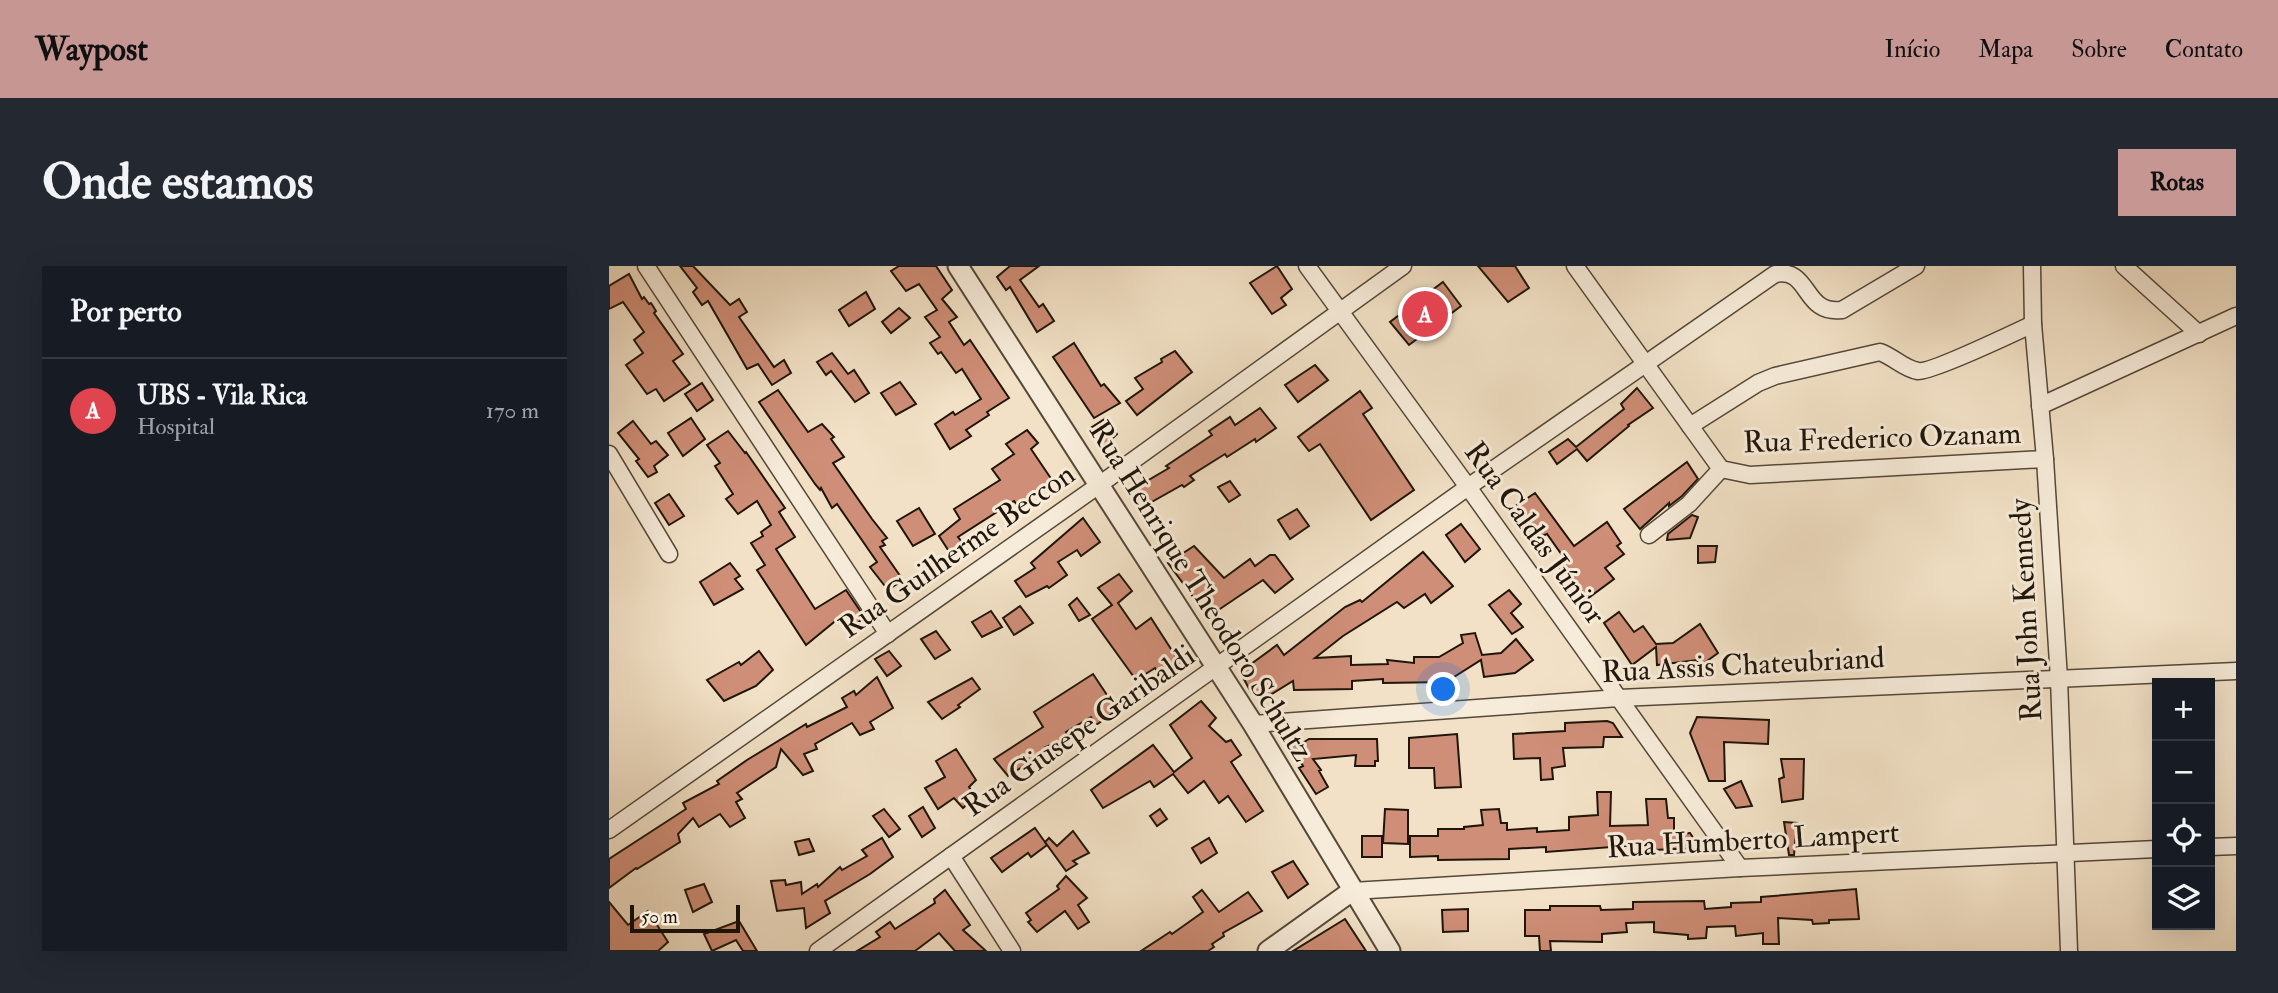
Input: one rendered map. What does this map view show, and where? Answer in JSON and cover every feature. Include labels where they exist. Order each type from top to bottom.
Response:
[{"type":"street","points":[[646,266],[888,634]]},
{"type":"street","name":"Rua Henrique Theodoro Schultz","points":[[958,266],[1253,724],[1390,951]]},
{"type":"street","name":"Rua Caldas Júnior","points":[[1307,266],[1740,868]]},
{"type":"street","name":"Rua Guilherme Beccon","points":[[609,830],[1099,485],[1403,266]]},
{"type":"street","points":[[1575,266],[1721,469],[1689,504],[1649,535]]},
{"type":"street","name":"Rua Giusepe Garibaldi","points":[[818,951],[1468,487],[1775,274],[1785,272],[1795,276],[1821,308],[1831,311],[1842,310],[1916,266]]},
{"type":"street","name":"Rua John Kennedy","points":[[2032,266],[2033,324],[2045,459],[2059,680],[2069,951]]},
{"type":"street","points":[[2124,266],[2199,334]]},
{"type":"street","points":[[2040,406],[2236,316]]},
{"type":"street","points":[[1690,426],[1741,392],[1775,376],[1880,352],[1905,366],[1924,372],[2033,324]]},
{"type":"street","points":[[609,454],[669,554]]},
{"type":"street","name":"Rua Frederico Ozanam","points":[[1721,469],[1749,475],[2045,459]]},
{"type":"street","name":"Rua Assis Chateubriand","points":[[1253,724],[1619,698],[2236,671]]},
{"type":"street","points":[[2215,847],[2236,846]]},
{"type":"street","name":"Rua Humberto Lampert","points":[[1352,891],[1740,868],[2152,849]]},
{"type":"street","points":[[951,856],[1013,951]]},
{"type":"street","points":[[1268,951],[1352,891]]},
{"type":"building","points":[[680,266],[693,266],[730,305],[739,299],[747,312],[739,317],[774,367],[784,360],[791,373],[772,385],[758,364],[747,369],[708,301],[702,305],[693,292],[697,288]]},
{"type":"building","points":[[899,266],[936,266],[952,290],[942,299],[957,317],[949,322],[964,345],[970,340],[1009,398],[966,430],[971,436],[950,449],[935,424],[981,399],[962,369],[956,373],[941,352],[938,354],[930,343],[940,337],[925,317],[937,310],[919,284],[906,291],[891,271]]},
{"type":"building","points":[[1010,266],[1039,266],[1020,280],[1039,307],[1043,304],[1054,321],[1037,332],[1010,287],[1006,290],[997,277]]},
{"type":"building","points":[[1277,266],[1292,289],[1281,298],[1286,305],[1272,314],[1250,283]]},
{"type":"building","points":[[1478,266],[1515,266],[1529,288],[1508,302]]},
{"type":"building","points":[[629,274],[642,299],[644,297],[651,303],[656,311],[654,313],[683,354],[673,361],[690,384],[664,401],[656,389],[647,394],[626,365],[643,353],[634,340],[644,332],[623,302],[609,309],[609,286]]},
{"type":"building","points":[[1443,282],[1461,306],[1409,345],[1390,322]]},
{"type":"building","points":[[866,292],[875,309],[849,326],[839,310]]},
{"type":"building","points":[[899,308],[910,318],[891,333],[882,322]]},
{"type":"building","points":[[1074,343],[1101,386],[1104,384],[1120,403],[1094,418],[1053,357]]},
{"type":"building","points":[[1175,351],[1192,372],[1137,415],[1126,401],[1143,389],[1135,378]]},
{"type":"building","points":[[832,353],[848,374],[854,370],[869,393],[855,402],[831,371],[826,375],[817,362]]},
{"type":"building","points":[[1315,365],[1328,380],[1298,402],[1285,385]]},
{"type":"building","points":[[900,382],[916,404],[896,415],[881,393]]},
{"type":"building","points":[[702,383],[713,400],[697,411],[685,394]]},
{"type":"building","points":[[1637,388],[1653,408],[1628,425],[1587,461],[1577,449],[1557,464],[1549,452],[1568,439],[1576,447],[1624,409],[1621,404]]},
{"type":"building","points":[[778,390],[808,432],[822,424],[834,437],[831,439],[844,457],[833,463],[887,538],[882,541],[885,545],[880,547],[903,580],[888,590],[870,567],[877,562],[837,504],[832,508],[821,488],[820,490],[815,484],[759,402]]},
{"type":"building","points":[[1360,391],[1372,408],[1363,414],[1414,490],[1371,520],[1320,444],[1309,451],[1298,437]]},
{"type":"building","points":[[1260,408],[1276,428],[1256,442],[1255,439],[1227,457],[1225,454],[1190,476],[1194,480],[1184,487],[1182,485],[1148,504],[1135,488],[1169,468],[1166,466],[1212,435],[1209,431],[1230,417],[1235,425]]},
{"type":"building","points":[[691,418],[705,439],[683,456],[668,433]]},
{"type":"building","points":[[1106,418],[1117,434],[1103,447],[1089,429]]},
{"type":"building","points":[[633,421],[651,444],[656,441],[668,455],[654,466],[657,472],[648,477],[636,461],[639,459],[618,433]]},
{"type":"building","points":[[1027,430],[1038,443],[1031,449],[1052,480],[1019,507],[1014,501],[958,537],[965,546],[952,556],[939,536],[960,519],[954,509],[1000,480],[992,469],[1014,454],[1006,444]]},
{"type":"building","points":[[728,431],[785,508],[779,512],[795,537],[776,549],[815,609],[846,590],[865,618],[847,629],[839,618],[806,645],[757,570],[765,565],[751,543],[763,536],[761,532],[771,525],[757,501],[738,514],[726,499],[733,494],[715,466],[720,463],[707,445]]},
{"type":"building","points":[[1687,462],[1698,479],[1682,496],[1669,506],[1669,503],[1640,529],[1624,509]]},
{"type":"building","points":[[1230,481],[1240,495],[1229,502],[1218,487]]},
{"type":"building","points":[[1535,493],[1574,546],[1607,522],[1621,543],[1617,546],[1624,554],[1605,568],[1614,579],[1587,599],[1569,573],[1564,576],[1556,563],[1564,558],[1547,534],[1534,539],[1523,524],[1527,521],[1517,505]]},
{"type":"building","points":[[669,494],[684,516],[669,525],[655,503]]},
{"type":"building","points":[[919,508],[935,534],[913,546],[897,521]]},
{"type":"building","points":[[1297,509],[1309,526],[1290,539],[1278,520]]},
{"type":"building","points":[[1692,515],[1698,517],[1690,538],[1667,540],[1668,534]]},
{"type":"building","points":[[1083,518],[1100,542],[1081,556],[1077,550],[1058,562],[1067,575],[1049,588],[1047,586],[1026,597],[1015,581],[1035,568],[1031,563]]},
{"type":"building","points":[[1461,524],[1480,549],[1465,562],[1446,535]]},
{"type":"building","points":[[1194,546],[1224,578],[1250,559],[1255,566],[1270,555],[1275,555],[1293,579],[1275,593],[1263,580],[1208,617],[1168,563]]},
{"type":"building","points":[[1698,546],[1717,546],[1715,562],[1698,563]]},
{"type":"building","points":[[1423,552],[1453,586],[1431,603],[1425,594],[1404,608],[1397,602],[1343,636],[1315,658],[1351,656],[1351,665],[1388,664],[1387,660],[1414,663],[1414,657],[1439,657],[1463,643],[1461,635],[1475,633],[1482,655],[1501,653],[1516,639],[1533,660],[1515,673],[1484,677],[1481,660],[1446,682],[1383,683],[1383,679],[1352,681],[1352,689],[1294,690],[1293,681],[1267,697],[1260,693],[1252,694],[1240,672],[1277,645],[1284,655],[1345,607],[1360,600],[1362,602]]},
{"type":"building","points":[[730,563],[740,576],[735,579],[743,589],[714,605],[700,582]]},
{"type":"building","points":[[1119,574],[1132,591],[1118,603],[1136,629],[1151,618],[1180,663],[1161,677],[1155,668],[1136,680],[1092,619],[1112,605],[1098,588]]},
{"type":"building","points":[[1509,590],[1521,604],[1511,613],[1523,627],[1512,634],[1489,605]]},
{"type":"building","points":[[1077,598],[1090,615],[1079,621],[1069,605]]},
{"type":"building","points":[[1020,606],[1033,623],[1014,635],[1003,618]]},
{"type":"building","points":[[991,611],[1002,627],[982,637],[972,622]]},
{"type":"building","points":[[1619,612],[1634,632],[1643,626],[1656,644],[1673,643],[1700,624],[1718,653],[1700,666],[1697,660],[1657,665],[1656,647],[1632,665],[1604,623]]},
{"type":"building","points":[[936,631],[950,650],[935,659],[921,639]]},
{"type":"building","points":[[759,651],[773,670],[756,686],[724,701],[707,680],[739,662],[741,665]]},
{"type":"building","points":[[889,651],[901,666],[887,676],[875,659]]},
{"type":"building","points":[[1093,674],[1117,710],[1096,725],[1091,717],[1066,732],[1069,736],[1046,747],[1050,749],[1008,776],[994,759],[1043,727],[1034,712]]},
{"type":"building","points":[[877,677],[893,708],[870,722],[874,729],[860,735],[852,723],[815,744],[817,749],[804,754],[813,771],[803,775],[781,749],[776,767],[737,793],[742,799],[736,802],[745,818],[730,827],[720,814],[699,827],[693,818],[678,834],[680,842],[636,868],[609,888],[609,859],[686,809],[683,803],[719,784],[717,781],[747,760],[806,724],[807,727],[847,707],[842,698],[854,691],[856,695]]},
{"type":"building","points":[[972,678],[980,689],[942,719],[928,702]]},
{"type":"building","points":[[1201,701],[1216,718],[1209,726],[1226,742],[1231,740],[1241,755],[1231,762],[1263,811],[1246,822],[1228,796],[1219,803],[1204,781],[1188,793],[1173,774],[1154,787],[1150,781],[1103,808],[1091,790],[1153,745],[1174,772],[1192,758],[1170,725]]},
{"type":"building","points":[[1697,717],[1769,720],[1768,744],[1724,742],[1725,781],[1709,781],[1690,733]]},
{"type":"building","points":[[1565,723],[1613,723],[1622,737],[1604,737],[1603,747],[1563,748],[1565,766],[1552,768],[1553,779],[1541,780],[1540,758],[1514,759],[1513,734],[1565,731]]},
{"type":"building","points":[[1292,732],[1301,744],[1309,739],[1377,739],[1378,761],[1375,761],[1375,766],[1355,766],[1356,755],[1313,759],[1328,787],[1316,794],[1299,768],[1303,766],[1285,737]]},
{"type":"building","points":[[1457,734],[1461,787],[1435,788],[1434,768],[1409,768],[1409,738]]},
{"type":"building","points":[[956,749],[976,780],[969,787],[975,797],[963,808],[954,798],[938,809],[925,788],[945,777],[936,761]]},
{"type":"building","points":[[1781,759],[1804,759],[1803,799],[1782,802],[1779,779],[1784,777]]},
{"type":"building","points":[[1741,781],[1752,806],[1736,808],[1724,789]]},
{"type":"building","points":[[1597,792],[1611,792],[1610,826],[1648,825],[1646,799],[1666,799],[1668,818],[1674,818],[1674,834],[1690,833],[1700,848],[1653,850],[1651,844],[1546,852],[1546,847],[1509,849],[1509,859],[1438,860],[1438,856],[1410,857],[1410,836],[1438,836],[1438,829],[1464,829],[1483,825],[1481,810],[1499,809],[1501,823],[1507,823],[1507,830],[1569,830],[1569,817],[1598,815]]},
{"type":"building","points":[[923,807],[935,828],[922,837],[909,816]]},
{"type":"building","points":[[884,809],[900,829],[889,837],[873,816]]},
{"type":"building","points":[[1160,809],[1167,819],[1157,826],[1150,816]]},
{"type":"building","points":[[1385,809],[1408,810],[1408,844],[1383,843]]},
{"type":"building","points":[[1784,822],[1797,823],[1794,855],[1789,855]]},
{"type":"building","points":[[1035,828],[1047,845],[1031,857],[1028,853],[1002,872],[991,858]]},
{"type":"building","points":[[1073,831],[1089,853],[1073,861],[1077,864],[1066,871],[1045,842],[1049,838],[1057,846]]},
{"type":"building","points":[[1362,836],[1382,836],[1382,857],[1362,857]]},
{"type":"building","points":[[882,838],[893,857],[825,901],[830,913],[806,928],[804,908],[777,911],[771,881],[785,880],[786,885],[801,882],[802,894],[817,884],[818,887],[840,867],[842,870],[867,856],[862,850]]},
{"type":"building","points":[[1209,838],[1217,853],[1201,863],[1192,848]]},
{"type":"building","points":[[809,839],[814,851],[799,855],[795,842]]},
{"type":"building","points":[[1293,861],[1308,884],[1288,898],[1272,872]]},
{"type":"building","points":[[1066,876],[1087,898],[1078,905],[1089,922],[1078,929],[1065,911],[1037,932],[1028,922],[1031,920],[1026,913],[1059,889],[1057,886]]},
{"type":"building","points":[[704,884],[712,902],[693,912],[685,890]]},
{"type":"building","points":[[1856,889],[1859,919],[1829,920],[1829,923],[1813,924],[1812,920],[1778,918],[1779,944],[1763,944],[1763,933],[1736,936],[1735,926],[1707,927],[1706,938],[1688,939],[1688,935],[1654,932],[1654,922],[1626,923],[1627,932],[1602,934],[1602,942],[1550,941],[1551,951],[1540,951],[1539,936],[1525,936],[1525,910],[1550,910],[1550,906],[1600,906],[1601,910],[1633,909],[1633,902],[1704,901],[1705,909],[1731,907],[1731,903],[1761,902],[1761,897]]},
{"type":"building","points":[[945,890],[970,925],[963,930],[986,951],[955,951],[939,933],[915,951],[857,951],[880,937],[876,932],[890,922],[895,929],[935,903],[934,899]]},
{"type":"building","points":[[1202,890],[1219,912],[1248,892],[1262,911],[1223,933],[1224,936],[1212,944],[1214,947],[1208,951],[1141,951],[1170,932],[1172,934],[1203,912],[1193,897]]},
{"type":"building","points":[[609,902],[628,925],[648,911],[668,942],[658,951],[609,951]]},
{"type":"building","points":[[1468,909],[1468,931],[1443,932],[1442,910]]},
{"type":"building","points":[[1345,919],[1366,951],[1293,951]]},
{"type":"building","points":[[739,921],[757,951],[743,951],[736,940],[712,951],[704,934]]},
{"type":"place","name":"UBS - Vila Rica","points":[[1425,314]]}]
